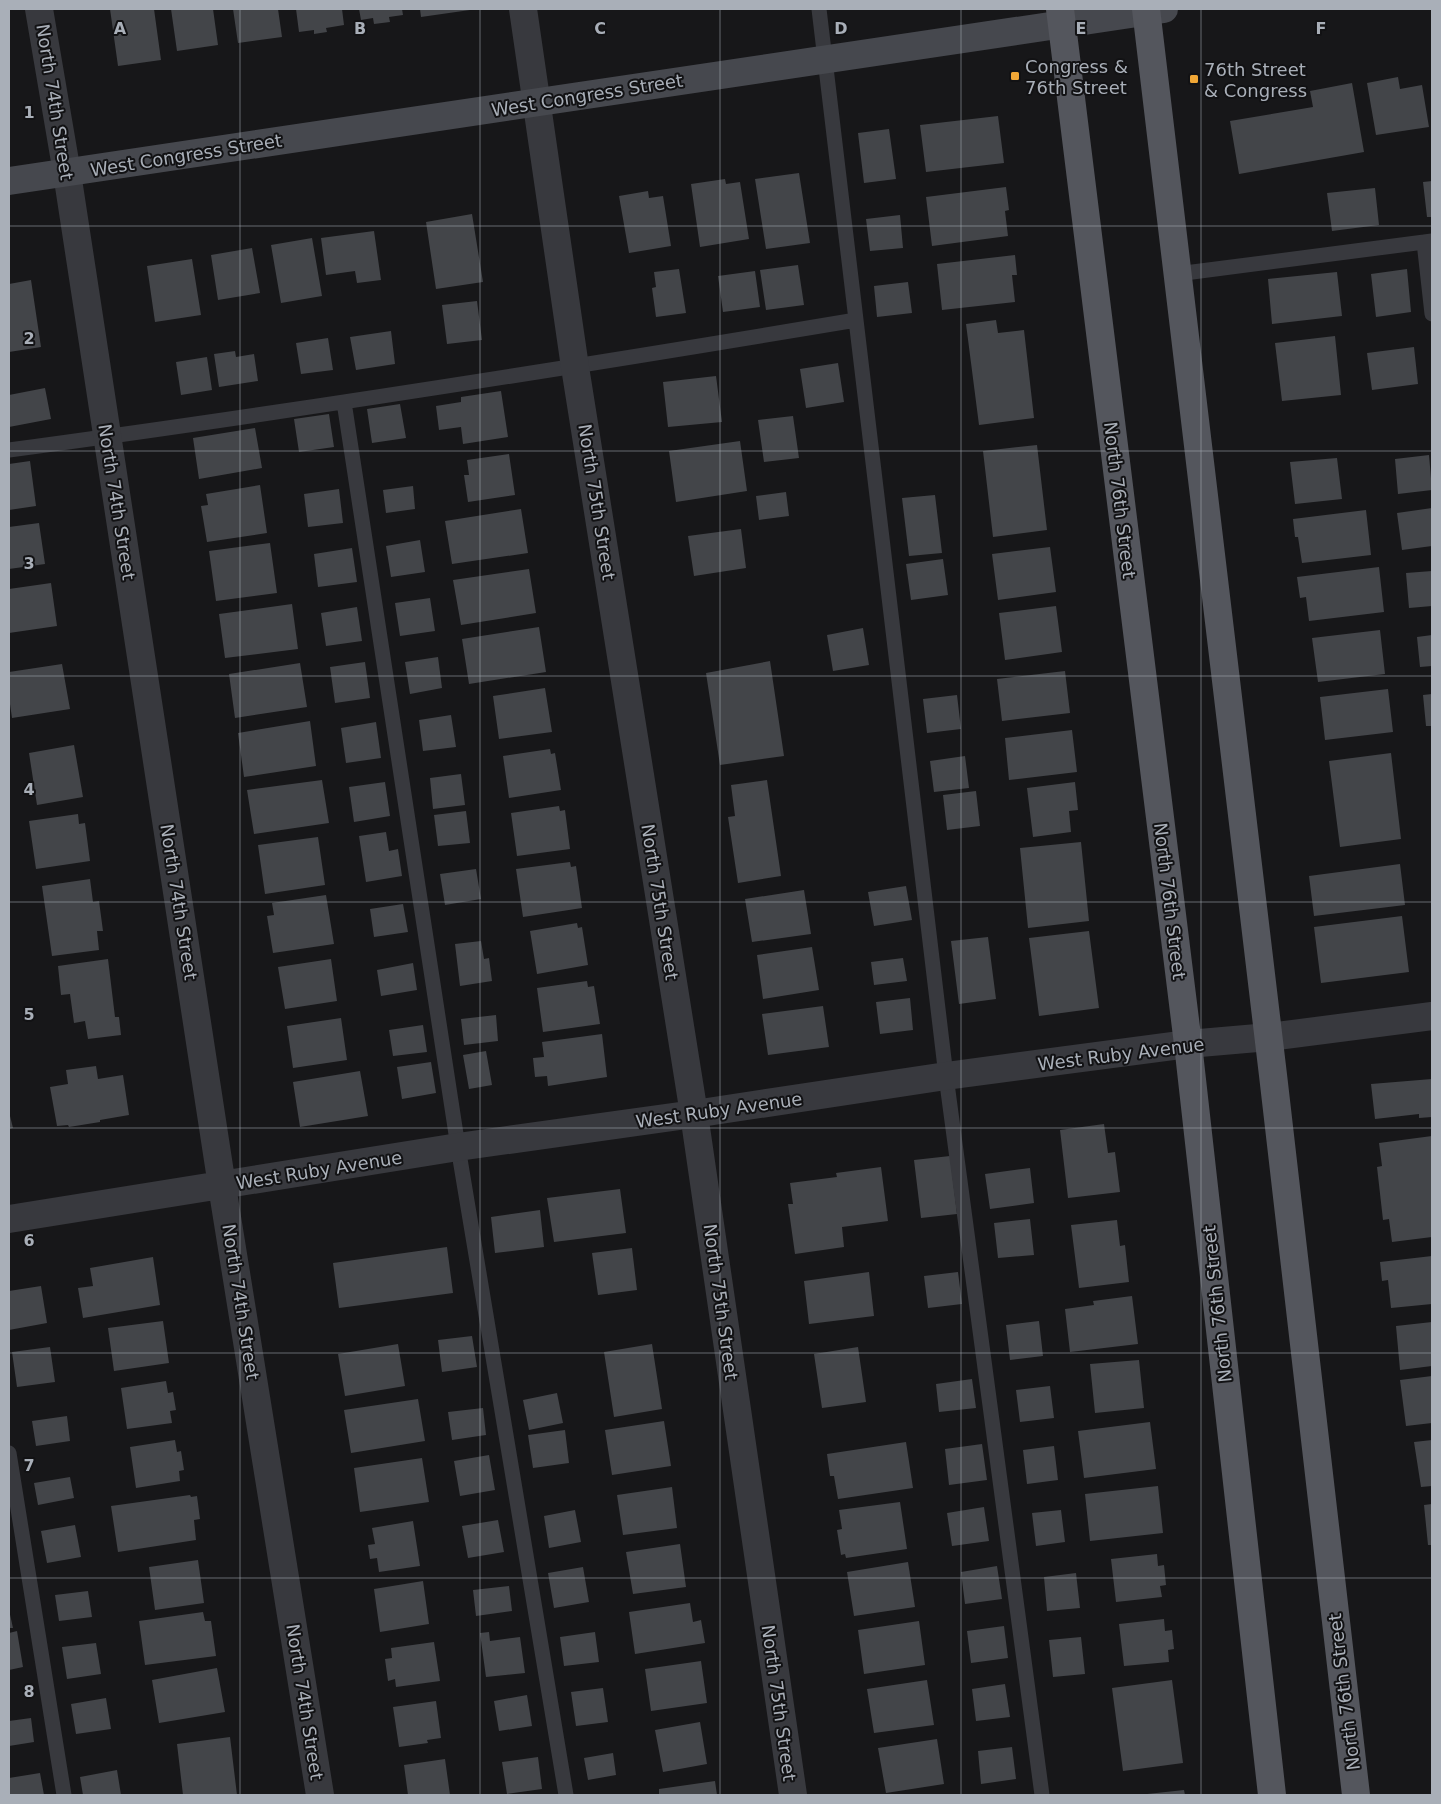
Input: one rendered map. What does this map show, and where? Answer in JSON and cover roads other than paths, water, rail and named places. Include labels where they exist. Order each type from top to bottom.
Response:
[{"type":"main road","name":"North 76th Street","points":[[1152,10],[1177,274],[1269,1037],[1356,1795]]},
{"type":"main road","name":"North 76th Street","points":[[1061,16],[1188,1044],[1272,1795]]},
{"type":"street","name":"North 74th Street","points":[[39,9],[67,173],[222,1186],[320,1795]]},
{"type":"street","name":"North 75th Street","points":[[523,9],[575,367],[694,1114],[792,1795]]},
{"type":"street","name":"West Congress Street","points":[[9,181],[826,59],[1061,16],[1152,10]]},
{"type":"street","name":"West Ruby Avenue","points":[[9,1219],[458,1147],[946,1076],[1188,1044],[1269,1037],[1432,1016]]},
{"type":"lane","points":[[820,9],[946,1076],[1042,1795]]},
{"type":"lane","points":[[1177,274],[1428,241],[1432,314]]},
{"type":"lane","points":[[9,450],[575,367],[856,320]]},
{"type":"lane","points":[[344,402],[458,1147],[566,1795]]},
{"type":"lane","points":[[9,1453],[64,1795]]},
{"type":"place","name":"Congress & 76th Street","points":[[1015,76]]},
{"type":"place","name":"76th Street & Congress","points":[[1194,79]]}]
